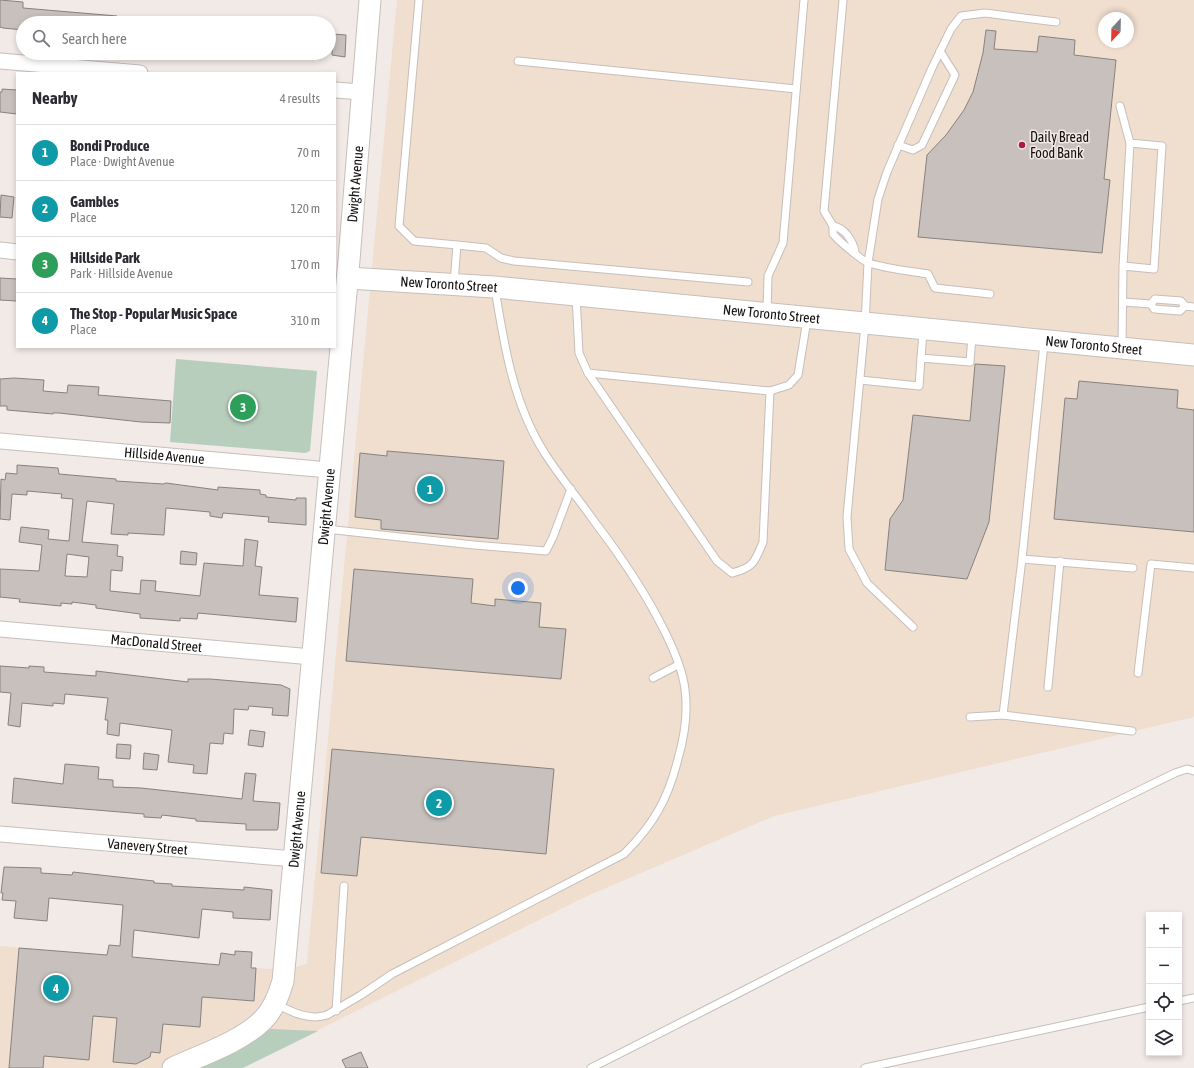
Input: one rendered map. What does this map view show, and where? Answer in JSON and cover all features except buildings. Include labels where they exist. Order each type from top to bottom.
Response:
[{"type":"street","name":"Dwight Avenue","points":[[272,1007],[282,986],[284,970],[329,470],[341,278],[362,92],[370,0]]},
{"type":"street","points":[[0,61],[128,72]]},
{"type":"street","points":[[336,90],[362,92]]},
{"type":"street","points":[[0,250],[16,252]]},
{"type":"street","name":"New Toronto Street","points":[[341,278],[494,287],[1194,355]]},
{"type":"street","name":"Hillside Avenue","points":[[0,441],[329,470]]},
{"type":"street","name":"MacDonald Street","points":[[0,629],[312,657]]},
{"type":"street","name":"Vanevery Street","points":[[0,834],[294,859]]},
{"type":"street","points":[[173,1068],[242,1036],[264,1019],[272,1007]]},
{"type":"lane","points":[[419,0],[398,226],[414,242],[486,248],[501,258],[514,261],[748,282]]},
{"type":"lane","points":[[767,314],[768,276],[783,243],[804,0]]},
{"type":"lane","points":[[843,0],[824,211],[833,226],[833,234],[848,249],[855,252],[868,263],[928,274],[935,288],[990,294]]},
{"type":"lane","points":[[913,627],[867,583],[849,549],[847,517],[865,324],[868,263],[878,199],[886,172],[940,51],[951,29],[961,16],[985,13],[1056,22]]},
{"type":"lane","points":[[898,145],[913,150],[922,145],[955,76],[940,51]]},
{"type":"lane","points":[[518,61],[796,89]]},
{"type":"lane","points":[[1120,106],[1130,143],[1123,266],[1122,348]]},
{"type":"lane","points":[[1123,266],[1154,269],[1162,146],[1130,143]]},
{"type":"lane","points":[[454,285],[457,245]]},
{"type":"lane","points":[[272,1007],[313,1017],[321,1017],[336,1011],[392,974],[624,854],[642,836],[664,804],[674,777],[682,744],[685,690],[674,650],[650,604],[543,451],[524,413],[506,357],[494,287]]},
{"type":"lane","points":[[576,295],[579,353],[588,373],[717,561],[732,573],[746,570],[757,557],[762,542],[770,391]]},
{"type":"lane","points":[[1123,302],[1151,304],[1154,309],[1180,311],[1185,306],[1194,307]]},
{"type":"lane","points":[[588,373],[770,391],[788,385],[798,375],[808,318]]},
{"type":"lane","points":[[860,380],[918,386],[923,329]]},
{"type":"lane","points":[[921,358],[970,362],[972,334]]},
{"type":"lane","points":[[1003,715],[1022,559],[1045,341]]},
{"type":"lane","points":[[324,529],[546,551],[553,537],[570,488]]},
{"type":"lane","points":[[1022,559],[1133,568]]},
{"type":"lane","points":[[1048,687],[1060,561]]},
{"type":"lane","points":[[1138,673],[1151,564],[1194,568]]},
{"type":"lane","points":[[653,678],[678,665]]},
{"type":"lane","points":[[970,718],[1003,715],[1132,731]]},
{"type":"lane","points":[[591,1068],[816,955],[1015,851],[1175,773],[1187,769],[1194,770]]},
{"type":"lane","points":[[336,1011],[344,886]]},
{"type":"lane","points":[[1182,1000],[1194,998]]},
{"type":"lane","points":[[865,1068],[1146,1008]]},
{"type":"shaded area","points":[[397,0],[1194,0],[1194,717],[774,816],[585,897],[242,1068],[0,1068],[0,946],[285,970],[307,964]]},
{"type":"green space","points":[[176,359],[317,371],[310,451],[305,453],[170,442]]},
{"type":"green space","points":[[271,1029],[318,1031],[243,1068],[195,1068]]},
{"type":"place","name":"Daily Bread Food Bank","points":[[1022,145]]},
{"type":"place","name":"Hillside Park","points":[[243,407]]},
{"type":"place","name":"Bondi Produce","points":[[430,489]]},
{"type":"place","name":"Gambles","points":[[439,803]]},
{"type":"place","name":"The Stop - Popular Music Space","points":[[56,988]]}]
